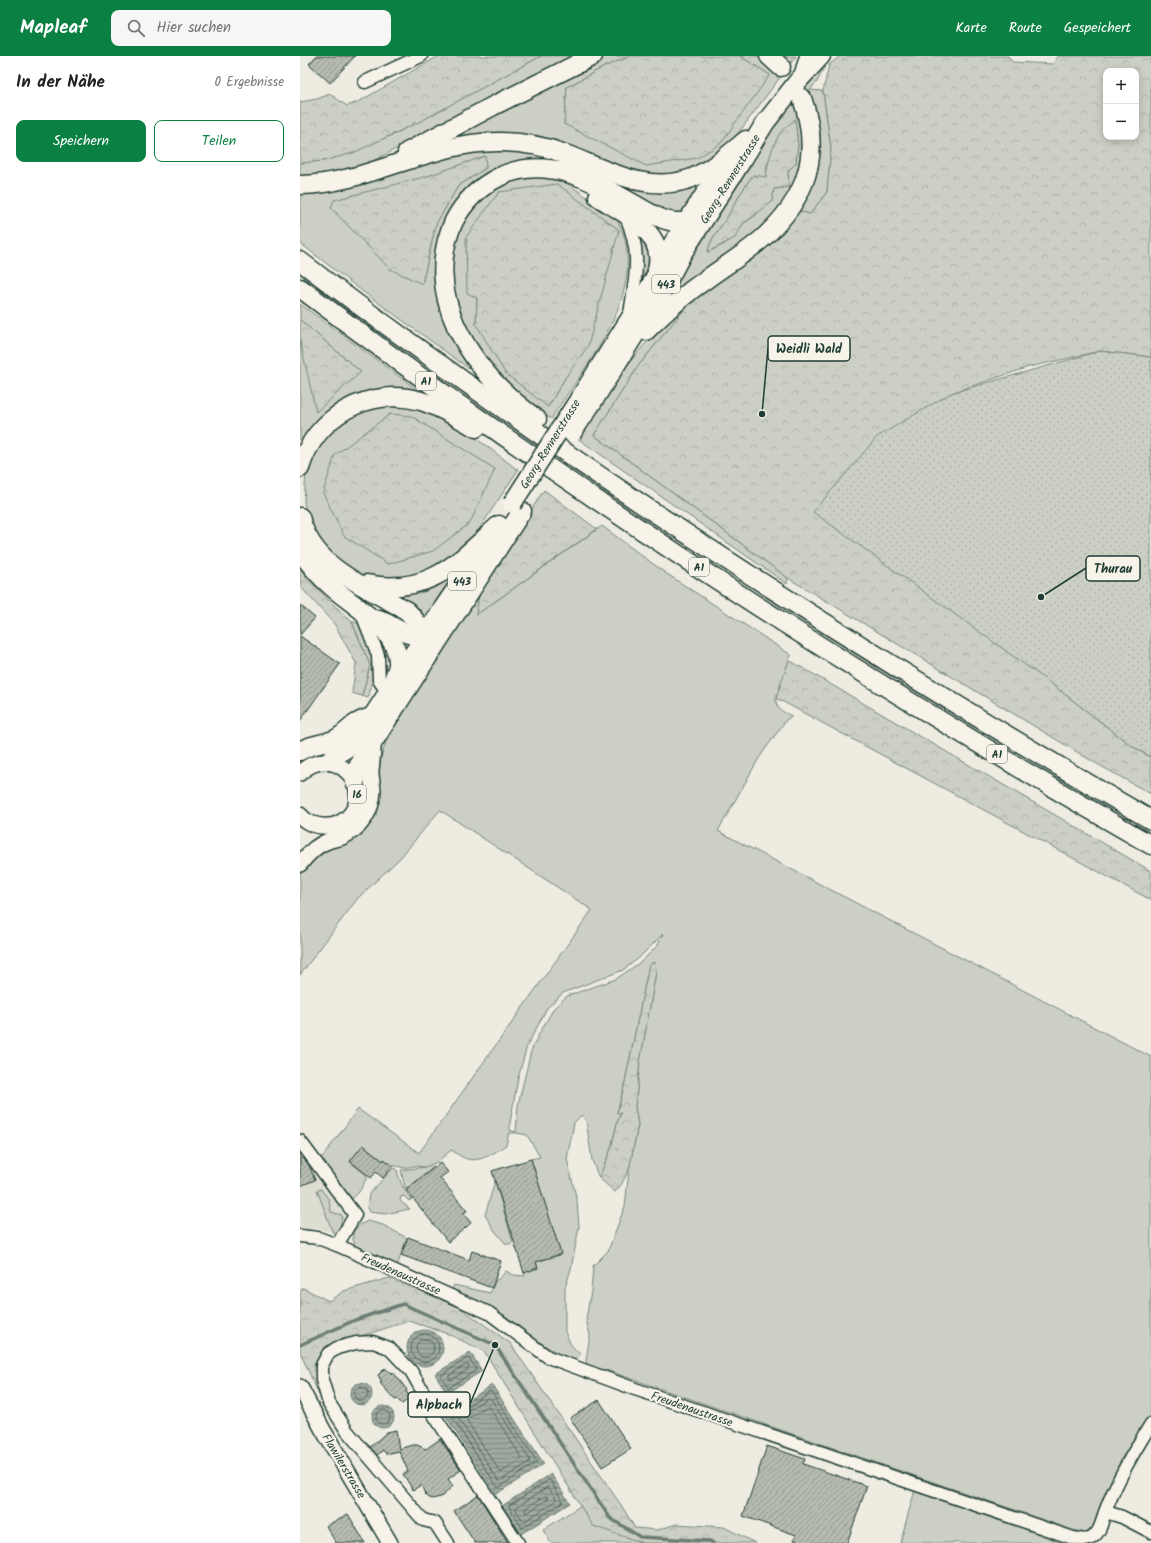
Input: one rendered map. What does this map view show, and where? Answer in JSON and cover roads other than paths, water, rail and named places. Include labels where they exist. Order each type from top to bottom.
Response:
[{"type":"highway","points":[[371,171],[492,106],[593,56]]},
{"type":"highway","name":"Georg-Rennerstrasse","points":[[355,782],[359,762],[373,748],[422,665],[451,621],[517,507],[586,399],[628,322],[656,277],[673,243],[686,222],[714,180],[727,167],[746,140],[800,90],[821,56]]},
{"type":"highway","points":[[622,356],[673,305],[763,238],[791,208],[799,194],[807,174],[811,152],[809,116],[800,90]]},
{"type":"highway","name":"Georg-Rennerstrasse","points":[[586,399],[622,356],[663,290],[682,254],[765,123]]},
{"type":"highway","points":[[300,185],[316,185],[346,179],[441,150],[486,142],[510,142],[536,146],[557,151],[630,179],[665,184],[675,183],[710,169],[746,140]]},
{"type":"highway","points":[[594,472],[579,449],[525,410],[500,388],[487,374],[466,344],[455,324],[443,279],[444,252],[452,226],[461,209],[478,190],[500,176],[522,170],[538,168],[554,169],[586,179],[660,218],[672,222],[686,222],[698,218],[709,211]]},
{"type":"highway","points":[[571,174],[582,187],[625,213],[644,229],[653,239],[659,253],[659,264],[656,277]]},
{"type":"highway","name":"A1","points":[[300,261],[449,371],[594,472],[741,570],[856,643],[1048,760],[1151,820]]},
{"type":"highway","name":"A1","points":[[300,288],[424,379],[555,471],[678,554],[844,661],[1037,779],[1151,845]]},
{"type":"highway","points":[[300,468],[306,452],[316,435],[335,416],[353,405],[364,401],[391,397],[406,398],[440,409],[555,471]]},
{"type":"highway","name":"Georg-Rennerstrasse","points":[[329,761],[351,745],[361,734],[387,692],[499,525],[517,507]]},
{"type":"highway","points":[[300,517],[306,533],[320,554],[338,571],[354,582],[406,611],[419,624],[424,637],[426,649],[422,665]]},
{"type":"highway","points":[[354,582],[384,588],[402,587],[420,583],[444,572],[499,525]]},
{"type":"highway","points":[[300,550],[326,582],[360,609],[388,635],[394,644],[398,664],[387,692]]},
{"type":"highway","points":[[360,609],[405,633],[415,636],[424,637],[434,634],[451,621]]},
{"type":"highway","points":[[300,751],[314,744],[326,742],[339,737],[357,721],[372,716]]},
{"type":"main road","points":[[300,864],[319,845],[327,841],[338,839],[347,834],[357,828],[364,819],[372,801],[373,790],[371,772],[373,748]]},
{"type":"main road","points":[[300,773],[313,763],[329,761]]},
{"type":"main road","name":"16","points":[[300,850],[315,834],[327,826],[336,825],[350,815],[357,799],[355,782],[345,769],[338,764],[329,761]]},
{"type":"main road","points":[[301,818],[318,826],[327,826]]},
{"type":"main road","name":"Flawilerstrasse","points":[[300,1387],[309,1406],[390,1543]]},
{"type":"street","points":[[365,82],[421,56]]},
{"type":"street","points":[[800,90],[806,56]]},
{"type":"street","points":[[625,213],[633,236],[636,260],[636,280],[628,322]]},
{"type":"street","points":[[300,1141],[355,1215],[336,1245]]},
{"type":"street","name":"Freudenaustrasse","points":[[300,1236],[318,1238],[336,1245],[489,1312],[548,1357],[642,1392],[1073,1538],[1087,1540],[1095,1537]]},
{"type":"street","points":[[447,1543],[435,1523],[423,1520],[347,1431],[329,1403],[322,1380],[322,1365],[328,1354],[337,1348],[356,1343],[373,1342],[389,1348],[410,1371],[423,1392],[430,1409],[518,1543]]},
{"type":"street","points":[[1095,1537],[1126,1464],[1151,1424]]},
{"type":"street","points":[[1106,1512],[1122,1517],[1151,1532]]},
{"type":"water","points":[[425,1330],[435,1333],[440,1338],[443,1348],[440,1358],[435,1363],[425,1366],[415,1363],[410,1358],[407,1348],[410,1338],[415,1333]]},
{"type":"water","points":[[470,1352],[482,1371],[447,1393],[435,1374]]},
{"type":"water","points":[[357,1383],[365,1383],[372,1390],[372,1398],[365,1405],[357,1405],[350,1398],[350,1390]]},
{"type":"water","points":[[492,1385],[544,1464],[496,1494],[445,1415]]},
{"type":"water","points":[[383,1406],[391,1409],[394,1417],[391,1425],[383,1428],[375,1425],[372,1417],[375,1409]]},
{"type":"water","points":[[551,1474],[570,1503],[521,1534],[502,1506]]},
{"type":"waterway","points":[[300,1345],[355,1320],[403,1304],[495,1345],[610,1518],[640,1537],[710,1541],[713,1543]]},
{"type":"place","name":"Weidli Wald","points":[[762,414]]},
{"type":"place","name":"Thurau","points":[[1041,597]]},
{"type":"place","name":"Alpbach","points":[[495,1345]]}]
